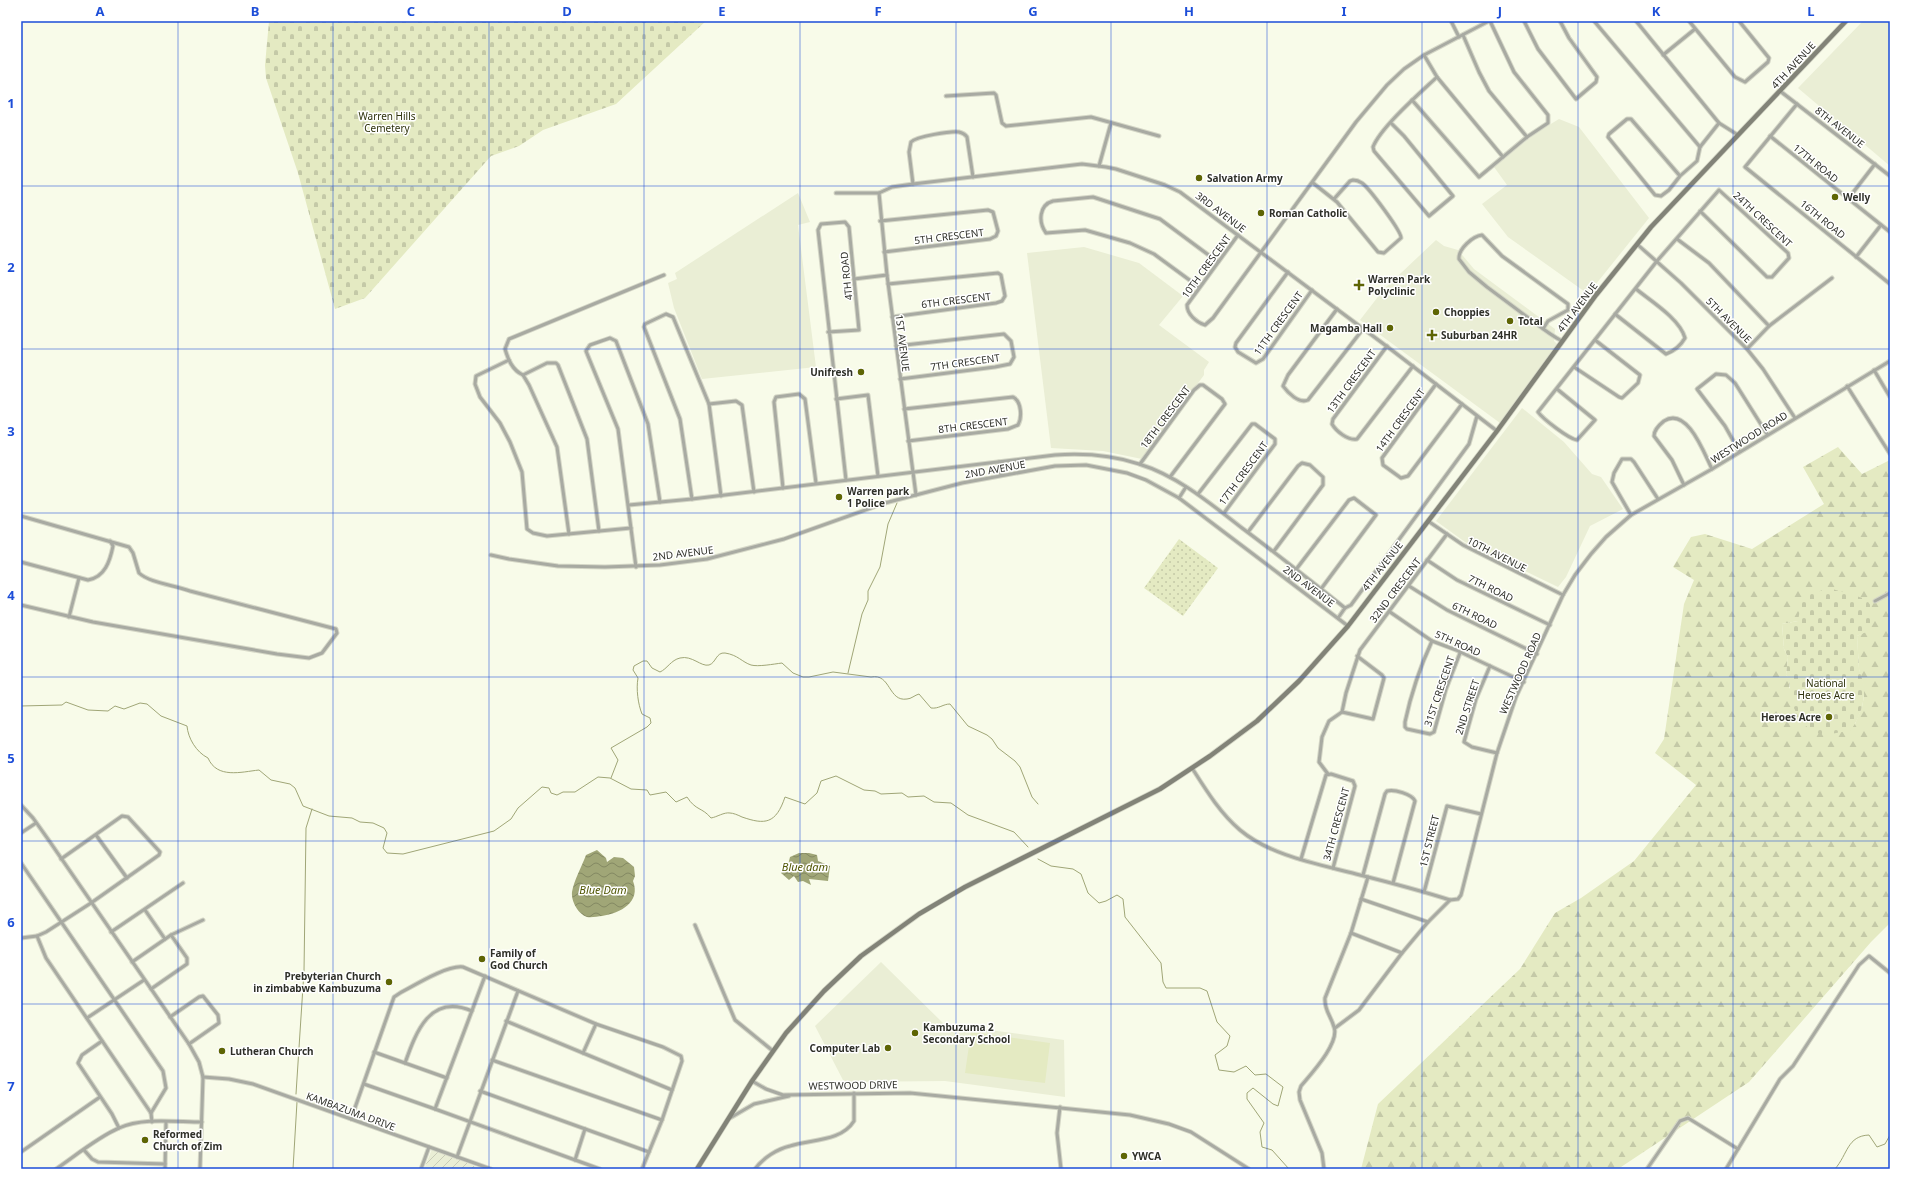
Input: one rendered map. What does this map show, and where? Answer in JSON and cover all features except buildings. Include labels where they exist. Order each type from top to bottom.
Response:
[{"type":"street","points":[[1451,21],[1459,37]]},
{"type":"street","points":[[1262,252],[1352,128],[1376,98],[1404,70],[1424,55],[1489,21],[1514,72],[1548,115],[1548,123],[1527,137],[1479,176],[1412,100]]},
{"type":"street","points":[[1524,21],[1538,49],[1576,99],[1596,82],[1597,77],[1568,38],[1560,21]]},
{"type":"street","points":[[1594,21],[1700,147]]},
{"type":"street","points":[[1636,21],[1719,123],[1738,135]]},
{"type":"street","points":[[1689,21],[1735,77],[1746,82],[1768,62],[1769,58],[1739,21]]},
{"type":"street","name":"4TH AVENUE","points":[[752,1081],[796,1021],[844,971],[886,937],[919,914],[997,869],[1140,800],[1192,768],[1267,713],[1299,681],[1348,626],[1497,431],[1596,295],[1671,204],[1846,21]]},
{"type":"street","points":[[1663,55],[1695,29]]},
{"type":"street","points":[[1463,34],[1479,72],[1489,91],[1527,137]]},
{"type":"street","points":[[1424,55],[1437,78],[1503,157]]},
{"type":"street","points":[[1391,123],[1404,136],[1453,196],[1429,216],[1374,151],[1375,142],[1391,123],[1412,100],[1437,78]]},
{"type":"street","name":"8TH AVENUE","points":[[1780,91],[1890,176]]},
{"type":"street","points":[[946,96],[994,92],[1002,123],[1006,126],[1081,117],[1100,118],[1111,123],[1159,136]]},
{"type":"street","points":[[1770,136],[1797,104]]},
{"type":"street","points":[[1680,176],[1631,119],[1627,119],[1609,134],[1608,137],[1655,195],[1661,196],[1669,190],[1680,176],[1697,161],[1700,147],[1719,123]]},
{"type":"street","points":[[1099,166],[1111,123]]},
{"type":"street","points":[[913,184],[909,152],[911,142],[917,138],[954,132],[962,133],[968,137],[973,177]]},
{"type":"street","name":"16TH ROAD","points":[[1770,136],[1745,167],[1890,284]]},
{"type":"street","name":"17TH ROAD","points":[[1770,136],[1890,232]]},
{"type":"street","points":[[1848,199],[1875,164]]},
{"type":"street","name":"3RD AVENUE","points":[[836,194],[879,193],[892,187],[1068,165],[1099,166],[1177,190],[1387,346],[1497,431]]},
{"type":"street","points":[[1313,183],[1334,199],[1378,252],[1384,253],[1401,238],[1397,227],[1362,183],[1353,180],[1350,181],[1334,199]]},
{"type":"street","name":"24TH CRESCENT","points":[[1719,190],[1788,253],[1789,258],[1784,266],[1772,277],[1765,276],[1700,211],[1719,190]]},
{"type":"street","name":"1ST AVENUE","points":[[879,193],[880,221],[916,495]]},
{"type":"street","points":[[1199,287],[1145,249],[1117,239],[1085,230],[1046,234],[1042,219],[1043,206],[1046,203],[1053,201],[1088,197],[1098,199],[1160,219],[1218,262]]},
{"type":"street","name":"5TH CRESCENT","points":[[880,221],[988,210],[993,212],[998,231],[996,236],[990,239],[884,252]]},
{"type":"street","points":[[1557,389],[1595,420],[1582,435],[1575,440],[1543,418],[1538,412],[1594,340],[1700,211]]},
{"type":"street","name":"4TH ROAD","points":[[845,222],[849,226],[854,279],[859,330],[828,332],[818,230],[821,224],[845,222]]},
{"type":"street","points":[[1856,257],[1880,225]]},
{"type":"street","name":"10TH CRESCENT","points":[[1238,235],[1189,301],[1187,310],[1190,315],[1205,325],[1213,318],[1262,252]]},
{"type":"street","points":[[1543,329],[1548,321],[1568,310],[1568,304],[1502,256],[1484,236],[1477,236],[1460,251],[1459,259],[1469,272],[1543,329],[1562,341]]},
{"type":"street","points":[[1677,239],[1709,263],[1770,326]]},
{"type":"street","name":"5TH AVENUE","points":[[1638,245],[1681,283],[1747,349],[1763,368],[1795,418]]},
{"type":"street","name":"11TH CRESCENT","points":[[1288,272],[1236,343],[1235,347],[1238,352],[1256,363],[1263,359],[1312,290]]},
{"type":"street","name":"6TH CRESCENT","points":[[888,284],[998,274],[1001,275],[1005,296],[1002,301],[996,303],[892,317]]},
{"type":"street","points":[[569,534],[557,447],[529,385],[509,360],[505,349],[509,339],[512,337],[664,275]]},
{"type":"street","points":[[854,279],[887,275]]},
{"type":"street","points":[[1747,349],[1770,326],[1832,278]]},
{"type":"street","points":[[1615,314],[1666,354],[1674,350],[1682,342],[1685,338],[1682,330],[1672,319],[1636,289]]},
{"type":"street","points":[[1337,309],[1288,375],[1283,386],[1290,394],[1299,400],[1308,400],[1363,329]]},
{"type":"street","points":[[692,499],[680,419],[644,327],[645,324],[666,314],[673,317],[709,404],[721,496]]},
{"type":"street","points":[[828,332],[846,480]]},
{"type":"street","name":"7TH CRESCENT","points":[[896,346],[1004,334],[1011,341],[1014,357],[1010,364],[995,367],[900,379]]},
{"type":"street","points":[[636,567],[629,504],[618,429],[586,351],[590,345],[610,338],[616,341],[648,424],[660,502]]},
{"type":"street","points":[[1574,367],[1622,398],[1638,383],[1640,375],[1594,340]]},
{"type":"street","name":"13TH CRESCENT","points":[[1387,346],[1333,419],[1332,424],[1334,428],[1349,438],[1357,439],[1413,366]]},
{"type":"street","points":[[509,360],[476,376],[475,384],[480,397],[500,423],[522,472],[527,529],[533,533],[547,536],[631,528]]},
{"type":"street","name":"WESTWOOD ROAD","points":[[1450,900],[1455,900],[1461,895],[1497,753],[1509,716],[1563,595],[1575,574],[1591,554],[1606,536],[1631,516],[1712,469],[1767,434],[1890,361]]},
{"type":"street","points":[[523,376],[548,364],[556,363],[558,365],[588,439],[599,531]]},
{"type":"street","points":[[1874,370],[1890,397]]},
{"type":"street","points":[[1739,451],[1724,426],[1697,389],[1716,374],[1726,374],[1735,383],[1767,434]]},
{"type":"street","name":"14TH CRESCENT","points":[[1436,384],[1382,458],[1383,465],[1395,475],[1401,478],[1408,476],[1462,404]]},
{"type":"street","name":"18TH CRESCENT","points":[[1140,464],[1194,390],[1200,385],[1203,385],[1222,399],[1225,404],[1170,478]]},
{"type":"street","points":[[1847,386],[1890,454]]},
{"type":"street","points":[[783,488],[774,402],[776,397],[781,396],[799,394],[805,399],[816,483]]},
{"type":"street","points":[[836,399],[868,396],[878,476]]},
{"type":"street","name":"8TH CRESCENT","points":[[904,409],[1013,397],[1017,399],[1021,415],[1018,425],[1008,429],[908,441]]},
{"type":"street","points":[[709,404],[736,400],[742,405],[754,492]]},
{"type":"street","points":[[1338,618],[1469,444],[1478,416]]},
{"type":"street","points":[[1684,485],[1672,460],[1654,436],[1657,427],[1671,417],[1683,421],[1690,429],[1712,469]]},
{"type":"street","name":"17TH CRESCENT","points":[[1198,494],[1252,424],[1255,424],[1275,439],[1275,444],[1224,513]]},
{"type":"street","points":[[629,504],[721,496],[816,483],[1073,454],[1109,457],[1140,464],[1170,478],[1198,494],[1274,551],[1345,608]]},
{"type":"street","points":[[1631,516],[1612,482],[1614,473],[1622,459],[1631,459],[1634,462],[1658,499]]},
{"type":"street","points":[[999,462],[1001,475]]},
{"type":"street","points":[[1248,532],[1298,466],[1302,463],[1310,465],[1323,477],[1323,485],[1274,551]]},
{"type":"street","name":"2ND AVENUE","points":[[492,555],[558,566],[606,568],[636,567],[707,559],[784,540],[885,503],[916,495],[1001,475],[1055,466],[1086,465],[1127,473],[1146,480],[1179,498],[1348,626]]},
{"type":"street","points":[[1179,498],[1186,487]]},
{"type":"street","points":[[1288,580],[1351,498],[1354,498],[1376,515],[1322,589]]},
{"type":"street","points":[[21,516],[129,547],[133,552],[139,573],[150,581],[176,585],[190,591],[336,629],[337,633],[322,653],[309,658],[277,654],[69,617],[21,605]]},
{"type":"street","name":"10TH AVENUE","points":[[1428,521],[1462,545],[1563,595]]},
{"type":"street","name":"32ND CRESCENT","points":[[1342,712],[1357,656],[1364,643],[1390,612],[1447,534]]},
{"type":"street","points":[[21,562],[79,578],[88,580],[94,579],[100,575],[107,566],[113,546],[110,541]]},
{"type":"street","name":"7TH ROAD","points":[[1428,560],[1457,580],[1550,625]]},
{"type":"street","points":[[69,617],[79,578]]},
{"type":"street","name":"6TH ROAD","points":[[1409,586],[1447,610],[1537,654]]},
{"type":"street","points":[[1875,601],[1890,593]]},
{"type":"street","name":"5TH ROAD","points":[[1390,612],[1432,641],[1524,682]]},
{"type":"street","name":"31ST CRESCENT","points":[[1432,641],[1421,666],[1411,698],[1405,722],[1405,727],[1407,729],[1430,734],[1434,732],[1446,689],[1460,653]]},
{"type":"street","points":[[1301,859],[1325,776],[1328,774],[1319,762],[1322,737],[1329,721],[1342,712],[1373,719],[1383,683],[1382,675],[1357,656]]},
{"type":"street","name":"2ND STREET","points":[[1490,666],[1476,698],[1464,742],[1472,747],[1497,753]]},
{"type":"street","points":[[1192,768],[1215,802],[1241,831],[1265,846],[1301,859],[1393,883],[1450,900],[1428,922],[1402,953],[1359,1010],[1335,1028]]},
{"type":"street","name":"34TH CRESCENT","points":[[1328,774],[1350,779],[1355,784],[1333,868]]},
{"type":"street","points":[[1363,876],[1385,794],[1387,791],[1392,790],[1411,796],[1415,801],[1393,883]]},
{"type":"street","points":[[21,805],[62,859],[189,1044],[199,1062],[203,1076],[200,1169]]},
{"type":"street","name":"1ST STREET","points":[[1424,892],[1447,806],[1481,814]]},
{"type":"street","points":[[21,938],[37,936],[61,922],[160,855],[160,852],[128,817],[122,816],[62,859]]},
{"type":"street","points":[[21,834],[36,823]]},
{"type":"street","points":[[96,835],[127,878]]},
{"type":"street","points":[[21,863],[160,1066],[166,1083],[164,1092],[151,1113]]},
{"type":"street","points":[[1324,1169],[1322,1153],[1300,1100],[1299,1092],[1301,1086],[1330,1047],[1335,1036],[1335,1028],[1325,1007],[1325,998],[1351,933],[1368,877]]},
{"type":"street","points":[[111,932],[183,883]]},
{"type":"street","points":[[1361,899],[1428,922]]},
{"type":"street","points":[[145,910],[166,939]]},
{"type":"street","points":[[132,962],[171,935],[203,920]]},
{"type":"street","points":[[695,925],[735,1020],[773,1051]]},
{"type":"street","points":[[1351,933],[1402,953]]},
{"type":"street","points":[[151,989],[187,964],[187,958],[171,935]]},
{"type":"street","points":[[37,936],[46,958],[151,1113],[152,1122]]},
{"type":"street","points":[[1726,1169],[1780,1079],[1793,1066],[1859,965],[1869,956],[1890,973]]},
{"type":"street","points":[[351,1119],[392,1002],[400,993],[458,966],[485,976],[596,1024],[664,1048],[680,1056],[682,1061],[662,1120],[642,1169]]},
{"type":"street","points":[[435,1109],[485,976]]},
{"type":"street","points":[[87,1018],[144,980]]},
{"type":"street","points":[[457,1157],[518,991]]},
{"type":"street","points":[[170,1017],[199,997],[203,996],[218,1015],[219,1023],[189,1044]]},
{"type":"street","points":[[405,1063],[413,1040],[424,1020],[433,1014],[452,1006],[459,1006],[472,1011]]},
{"type":"street","points":[[506,1021],[672,1090]]},
{"type":"street","points":[[583,1053],[596,1024]]},
{"type":"street","points":[[102,1041],[82,1055],[78,1063],[112,1114],[119,1128]]},
{"type":"street","points":[[374,1052],[447,1078]]},
{"type":"street","points":[[492,1060],[662,1120]]},
{"type":"street","name":"KAMBAZUMA DRIVE","points":[[203,1076],[253,1084],[491,1169]]},
{"type":"street","points":[[697,1169],[752,1081]]},
{"type":"street","name":"WESTWOOD DRIVE","points":[[752,1081],[777,1093],[791,1095],[910,1093],[1130,1114],[1169,1124],[1201,1137],[1249,1169]]},
{"type":"street","points":[[364,1084],[600,1169]]},
{"type":"street","points":[[480,1091],[649,1152]]},
{"type":"street","points":[[754,1169],[766,1158],[788,1146],[830,1137],[844,1132],[851,1126],[855,1114],[854,1093]]},
{"type":"street","points":[[730,1118],[754,1104],[784,1098],[791,1095]]},
{"type":"street","points":[[21,1152],[100,1097]]},
{"type":"street","points":[[1060,1107],[1057,1133],[1062,1169]]},
{"type":"street","points":[[1647,1169],[1680,1121],[1688,1118],[1738,1149]]},
{"type":"street","points":[[56,1169],[119,1128],[152,1122],[202,1122]]},
{"type":"street","points":[[165,1169],[166,1122]]},
{"type":"street","points":[[575,1160],[585,1129]]},
{"type":"street","points":[[421,1169],[429,1147]]},
{"type":"street","points":[[84,1150],[92,1159],[98,1162],[165,1164]]},
{"type":"street","points":[[132,1164],[132,1169]]},
{"type":"shaded area","points":[[1863,21],[1890,21],[1890,166],[1798,88]]},
{"type":"shaded area","points":[[1559,119],[1579,127],[1649,218],[1588,294],[1508,237],[1482,204],[1507,185],[1494,167],[1536,133]]},
{"type":"shaded area","points":[[798,193],[810,222],[798,225],[816,367],[702,379],[674,308],[668,283],[677,279],[675,273]]},
{"type":"shaded area","points":[[1436,240],[1444,246],[1458,250],[1474,269],[1555,329],[1554,341],[1558,345],[1500,423],[1360,320],[1384,289]]},
{"type":"shaded area","points":[[1084,247],[1139,263],[1183,296],[1159,325],[1209,362],[1204,370],[1204,375],[1142,459],[1103,451],[1051,448],[1027,253]]},
{"type":"shaded area","points":[[1522,408],[1564,442],[1592,474],[1601,477],[1623,509],[1590,526],[1566,577],[1558,587],[1465,542],[1436,521]]},
{"type":"shaded area","name":"Kambuzuma 2 Secondary School","points":[[881,962],[944,1024],[1064,1040],[1065,1097],[945,1081],[844,1082],[815,1026]]},
{"type":"shaded area","points":[[432,1149],[482,1169],[424,1169]]},
{"type":"green space","name":"Warren Hills Cemetery","points":[[269,21],[706,21],[616,104],[543,130],[519,146],[491,156],[365,298],[335,309],[298,173],[266,78],[265,65]]},
{"type":"green space","points":[[1838,447],[1862,474],[1890,460],[1890,923],[1871,942],[1749,1082],[1618,1169],[1361,1169],[1378,1104],[1520,969],[1555,913],[1581,898],[1634,861],[1696,785],[1655,753],[1664,739],[1684,604],[1694,580],[1673,567],[1691,537],[1705,534],[1752,549],[1824,504],[1803,467]],"holes":[[[1798,621],[1865,632],[1857,636],[1859,669],[1863,684],[1864,696],[1862,707],[1855,724],[1789,688],[1789,678],[1786,675],[1788,657],[1784,649],[1782,624]]]},
{"type":"green space","points":[[1179,539],[1218,568],[1183,616],[1144,588]]},
{"type":"green space","name":"National Heroes Acre","points":[[1829,588],[1866,599],[1873,609],[1872,622],[1866,625],[1866,632],[1857,636],[1859,668],[1864,686],[1864,698],[1857,720],[1851,730],[1820,734],[1812,731],[1803,723],[1791,701],[1789,682],[1786,675],[1788,657],[1784,649],[1782,624],[1798,621],[1802,597]]},
{"type":"green space","points":[[971,1032],[1050,1043],[1045,1083],[965,1073]]},
{"type":"water","name":"Blue Dam","points":[[597,850],[606,858],[607,862],[614,857],[623,858],[634,867],[634,895],[632,901],[628,905],[616,912],[602,916],[587,917],[576,907],[572,892],[576,878],[586,855]]},
{"type":"water","name":"Blue dam","points":[[799,853],[817,855],[818,861],[830,866],[828,881],[809,879],[811,885],[803,881],[798,882],[794,876],[789,880],[781,873],[788,865],[790,857]]},
{"type":"waterway","points":[[848,673],[862,614],[868,600],[868,591],[880,567],[888,524],[897,503]]},
{"type":"waterway","points":[[611,778],[618,760],[611,748],[647,727],[651,723],[650,718],[642,714],[638,701],[638,678],[633,670],[634,666],[643,661],[647,661],[652,668],[660,672],[680,658],[688,658],[709,665],[720,654],[725,653],[733,655],[754,666],[782,663],[793,673],[803,677],[833,672],[878,677],[882,679],[896,696],[901,699],[908,699],[919,694],[931,708],[950,704],[968,726],[987,735],[992,739],[998,748],[1015,761],[1020,767],[1032,797],[1038,804]]},
{"type":"waterway","points":[[21,706],[62,705],[66,702],[88,710],[108,711],[115,706],[124,709],[140,703],[147,704],[161,716],[187,726],[193,744],[217,769],[230,773],[259,770],[271,780],[290,784],[295,788],[303,806],[329,816],[352,818],[360,822],[373,823],[384,828],[387,833],[383,848],[387,853],[403,854],[494,831],[511,819],[518,808],[542,787],[549,788],[551,793],[557,795],[563,792],[575,792],[598,777],[610,778],[631,789],[647,790],[650,795],[666,792],[676,802],[687,797],[693,805],[705,812],[711,818],[725,813],[730,813],[750,820],[763,821],[769,820],[778,813],[785,797],[805,804],[817,793],[821,781],[836,776],[864,790],[875,791],[881,794],[902,793],[908,797],[924,796],[934,802],[951,803],[968,815],[1014,832],[1028,847]]},
{"type":"waterway","points":[[296,1094],[304,971],[306,828],[312,809]]},
{"type":"waterway","points":[[1038,859],[1051,866],[1073,869],[1081,874],[1088,893],[1099,903],[1117,895],[1123,899],[1125,917],[1161,963],[1163,982],[1166,988],[1200,988],[1207,991],[1217,1022],[1230,1036],[1227,1046],[1215,1055],[1219,1070],[1234,1072],[1246,1066],[1255,1075],[1266,1074],[1283,1087],[1278,1106],[1273,1104],[1253,1088],[1247,1093],[1247,1099],[1264,1123],[1260,1132],[1262,1147],[1272,1150],[1289,1169]]},
{"type":"waterway","points":[[293,1169],[297,1102]]},
{"type":"waterway","points":[[1835,1169],[1852,1142],[1856,1139],[1869,1135],[1877,1147],[1885,1144],[1890,1135]]},
{"type":"place","name":"Salvation Army","points":[[1199,178]]},
{"type":"place","name":"Welly","points":[[1835,197]]},
{"type":"place","name":"Roman Catholic","points":[[1261,213]]},
{"type":"place","name":"Warren Park Polyclinic","points":[[1359,285]]},
{"type":"place","name":"Choppies","points":[[1436,312]]},
{"type":"place","name":"Total","points":[[1510,321]]},
{"type":"place","name":"Magamba Hall","points":[[1390,328]]},
{"type":"place","name":"Suburban 24HR","points":[[1432,335]]},
{"type":"place","name":"Unifresh","points":[[861,372]]},
{"type":"place","name":"Warren park 1 Police","points":[[839,497]]},
{"type":"place","name":"Heroes Acre","points":[[1829,717]]},
{"type":"place","name":"Family of God Church","points":[[482,959]]},
{"type":"place","name":"Prebyterian Church in zimbabwe Kambuzuma","points":[[389,982]]},
{"type":"place","name":"Kambuzuma 2 Secondary School","points":[[915,1033]]},
{"type":"place","name":"Computer Lab","points":[[888,1048]]},
{"type":"place","name":"Lutheran Church","points":[[222,1051]]},
{"type":"place","name":"Reformed Church of Zim","points":[[145,1140]]},
{"type":"place","name":"YWCA","points":[[1124,1156]]}]
